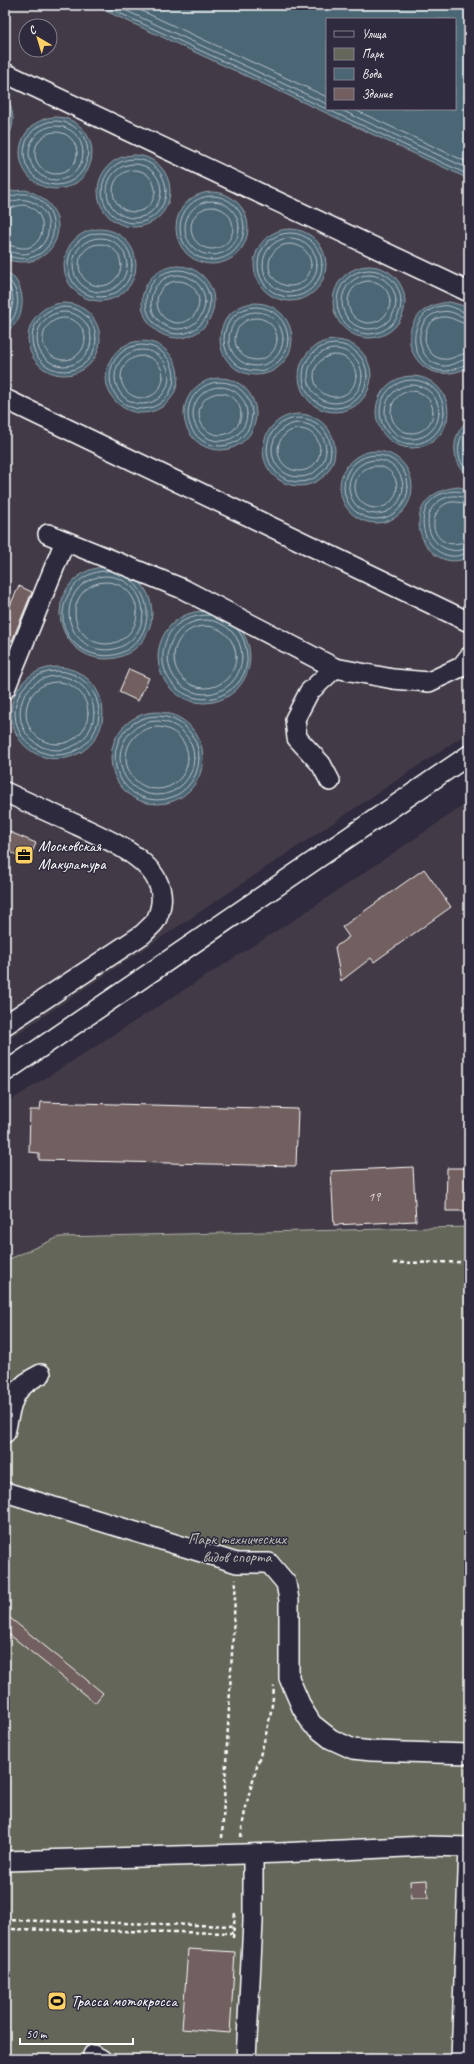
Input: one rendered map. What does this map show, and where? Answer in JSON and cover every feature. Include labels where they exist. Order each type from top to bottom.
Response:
[{"type":"lane","points":[[5,73],[469,292]]},
{"type":"lane","points":[[5,399],[469,622]]},
{"type":"lane","points":[[48,534],[183,589],[335,668],[393,679],[428,682],[461,668],[469,657]]},
{"type":"lane","points":[[5,690],[65,541]]},
{"type":"lane","points":[[330,781],[321,764],[297,738],[295,719],[309,692],[335,668]]},
{"type":"lane","points":[[5,1072],[469,755]]},
{"type":"lane","points":[[5,792],[119,845],[139,857],[153,873],[160,888],[160,905],[157,919],[143,934],[5,1025]]},
{"type":"lane","points":[[5,1433],[14,1395],[26,1381],[41,1374]]},
{"type":"lane","points":[[5,1492],[237,1563],[269,1563],[286,1582],[289,1600],[289,1678],[302,1708],[312,1724],[331,1739],[353,1749],[469,1754]]},
{"type":"lane","points":[[5,1860],[238,1854],[426,1846],[469,1847],[461,2059]]},
{"type":"lane","points":[[238,1854],[253,1922],[246,2059]]},
{"type":"path","points":[[393,1263],[469,1262]]},
{"type":"path","points":[[237,1563],[238,1854]]},
{"type":"path","points":[[238,1854],[243,1817],[272,1712],[274,1685]]},
{"type":"path","points":[[233,1938],[235,1910]]},
{"type":"path","points":[[5,1920],[234,1926]]},
{"type":"path","points":[[5,1929],[233,1933]]},
{"type":"shaded area","points":[[5,5],[469,5],[469,732],[5,1042]]},
{"type":"shaded area","points":[[469,802],[469,1227],[59,1237],[5,1261],[5,1104],[303,914]]},
{"type":"shaded area","points":[[369,2054],[451,2058],[453,2059],[366,2059]]},
{"type":"green space","name":"Парк технических видов спорта","points":[[469,1227],[469,1836],[465,1836],[451,2058],[369,2054],[366,2059],[5,2059],[5,1261],[59,1237]]},
{"type":"water","points":[[93,5],[469,5],[469,179]]},
{"type":"water","points":[[5,94],[12,112],[13,124],[9,135],[5,140]]},
{"type":"water","points":[[49,117],[63,117],[70,119],[82,127],[90,139],[92,153],[90,167],[82,179],[70,187],[63,189],[49,189],[42,187],[30,179],[22,167],[20,160],[20,146],[22,139],[30,127],[42,119]]},
{"type":"water","points":[[127,155],[141,155],[148,157],[160,165],[168,177],[170,191],[168,205],[160,217],[148,225],[141,227],[127,227],[120,225],[108,217],[100,205],[98,198],[98,184],[100,177],[108,165],[120,157]]},
{"type":"water","points":[[26,190],[43,199],[54,211],[58,224],[56,238],[50,250],[39,258],[23,262],[5,259],[5,195],[12,191]]},
{"type":"water","points":[[205,192],[219,192],[226,194],[238,202],[246,214],[248,228],[246,242],[238,254],[226,262],[219,264],[205,264],[198,262],[186,254],[178,242],[176,235],[176,221],[178,214],[186,202],[198,194]]},
{"type":"water","points":[[93,229],[107,229],[114,231],[126,239],[134,251],[136,265],[134,279],[126,291],[114,299],[107,301],[93,301],[86,299],[74,291],[66,279],[64,272],[64,258],[66,251],[74,239],[86,231]]},
{"type":"water","points":[[283,229],[297,229],[304,231],[316,239],[324,251],[326,265],[324,279],[316,291],[304,299],[297,301],[283,301],[276,299],[264,291],[256,279],[254,272],[254,258],[256,251],[264,239],[276,231]]},
{"type":"water","points":[[171,266],[185,266],[192,268],[204,276],[212,288],[214,302],[212,316],[204,328],[192,336],[185,338],[171,338],[164,336],[152,328],[144,316],[142,309],[142,295],[144,288],[152,276],[164,268]]},
{"type":"water","points":[[362,266],[376,266],[383,268],[395,276],[403,288],[405,302],[403,316],[395,328],[383,336],[376,338],[362,338],[355,336],[343,328],[335,316],[333,309],[333,295],[335,288],[343,276],[355,268]]},
{"type":"water","points":[[5,270],[15,279],[19,286],[22,308],[16,322],[5,332]]},
{"type":"water","points":[[450,302],[464,306],[469,310],[469,367],[448,373],[431,371],[418,361],[411,348],[410,333],[416,319],[429,308]]},
{"type":"water","points":[[57,303],[71,303],[78,305],[90,313],[98,325],[100,339],[98,353],[90,365],[78,373],[71,375],[57,375],[50,373],[38,365],[30,353],[28,346],[28,332],[30,325],[38,313],[50,305]]},
{"type":"water","points":[[249,303],[263,303],[270,305],[282,313],[290,325],[292,339],[290,353],[282,365],[270,373],[263,375],[249,375],[242,373],[230,365],[222,353],[220,346],[220,332],[222,325],[230,313],[242,305]]},
{"type":"water","points":[[328,340],[342,340],[349,342],[361,350],[369,362],[371,376],[369,390],[361,402],[349,410],[342,412],[328,412],[321,410],[309,402],[301,390],[299,383],[299,369],[301,362],[309,350],[321,342]]},
{"type":"water","points":[[135,341],[149,341],[156,343],[168,351],[176,363],[178,377],[176,391],[168,403],[156,411],[149,413],[135,413],[128,411],[116,403],[108,391],[106,384],[106,370],[108,363],[116,351],[128,343]]},
{"type":"water","points":[[405,376],[419,376],[426,378],[438,386],[446,398],[448,412],[446,426],[438,438],[426,446],[419,448],[405,448],[398,446],[386,438],[378,426],[376,419],[376,405],[378,398],[386,386],[398,378]]},
{"type":"water","points":[[213,378],[227,378],[234,380],[246,388],[254,400],[256,414],[254,428],[246,440],[234,448],[227,450],[213,450],[206,448],[194,440],[186,428],[184,421],[184,407],[186,400],[194,388],[206,380]]},
{"type":"water","points":[[292,414],[306,414],[313,416],[325,424],[333,436],[335,450],[333,464],[325,476],[313,484],[306,486],[292,486],[285,484],[273,476],[265,464],[263,457],[263,443],[265,436],[273,424],[285,416]]},
{"type":"water","points":[[469,419],[469,477],[458,463],[455,448],[458,433]]},
{"type":"water","points":[[369,451],[383,451],[390,453],[402,461],[410,473],[412,487],[410,501],[402,513],[390,521],[383,523],[369,523],[362,521],[350,513],[342,501],[340,494],[340,480],[342,473],[350,461],[362,453]]},
{"type":"water","points":[[459,487],[469,490],[469,557],[452,561],[438,557],[427,547],[420,533],[419,518],[425,504],[437,493]]},
{"type":"water","points":[[106,567],[124,570],[139,580],[149,595],[152,613],[149,631],[139,646],[124,656],[106,659],[88,656],[73,646],[63,631],[60,613],[63,595],[73,580],[88,570]]},
{"type":"water","points":[[204,611],[222,615],[237,624],[246,639],[250,657],[246,675],[237,690],[222,699],[204,703],[186,699],[171,690],[162,675],[158,657],[162,639],[171,624],[186,615]]},
{"type":"water","points":[[57,667],[75,670],[90,680],[100,695],[103,713],[100,731],[90,746],[75,756],[57,759],[39,756],[24,746],[14,731],[11,713],[14,695],[24,680],[39,670]]},
{"type":"water","points":[[157,712],[175,715],[190,725],[200,740],[203,758],[200,776],[190,791],[175,801],[157,804],[139,801],[124,791],[114,776],[111,758],[114,740],[124,725],[139,715]]},
{"type":"building","points":[[19,586],[32,592],[12,641],[5,638],[5,616]]},
{"type":"building","points":[[129,669],[149,678],[138,701],[119,692]]},
{"type":"building","points":[[5,830],[36,843],[29,860],[5,850]]},
{"type":"building","points":[[424,869],[451,907],[374,962],[371,958],[341,981],[335,947],[349,937],[342,927]]},
{"type":"building","points":[[41,1102],[298,1109],[296,1166],[39,1160],[39,1153],[29,1152],[30,1110],[40,1110]]},
{"type":"building","points":[[413,1167],[416,1221],[334,1225],[331,1171]]},
{"type":"building","points":[[447,1168],[469,1168],[469,1211],[446,1211]]},
{"type":"building","points":[[5,1614],[103,1693],[95,1703],[5,1631]]},
{"type":"building","points":[[427,1880],[428,1898],[411,1898],[410,1881]]},
{"type":"building","points":[[188,1949],[235,1952],[230,2033],[182,2029]]},
{"type":"place","name":"Московская Макулатура","points":[[24,855]]},
{"type":"place","name":"Трасса мотокросса","points":[[57,2001]]}]
